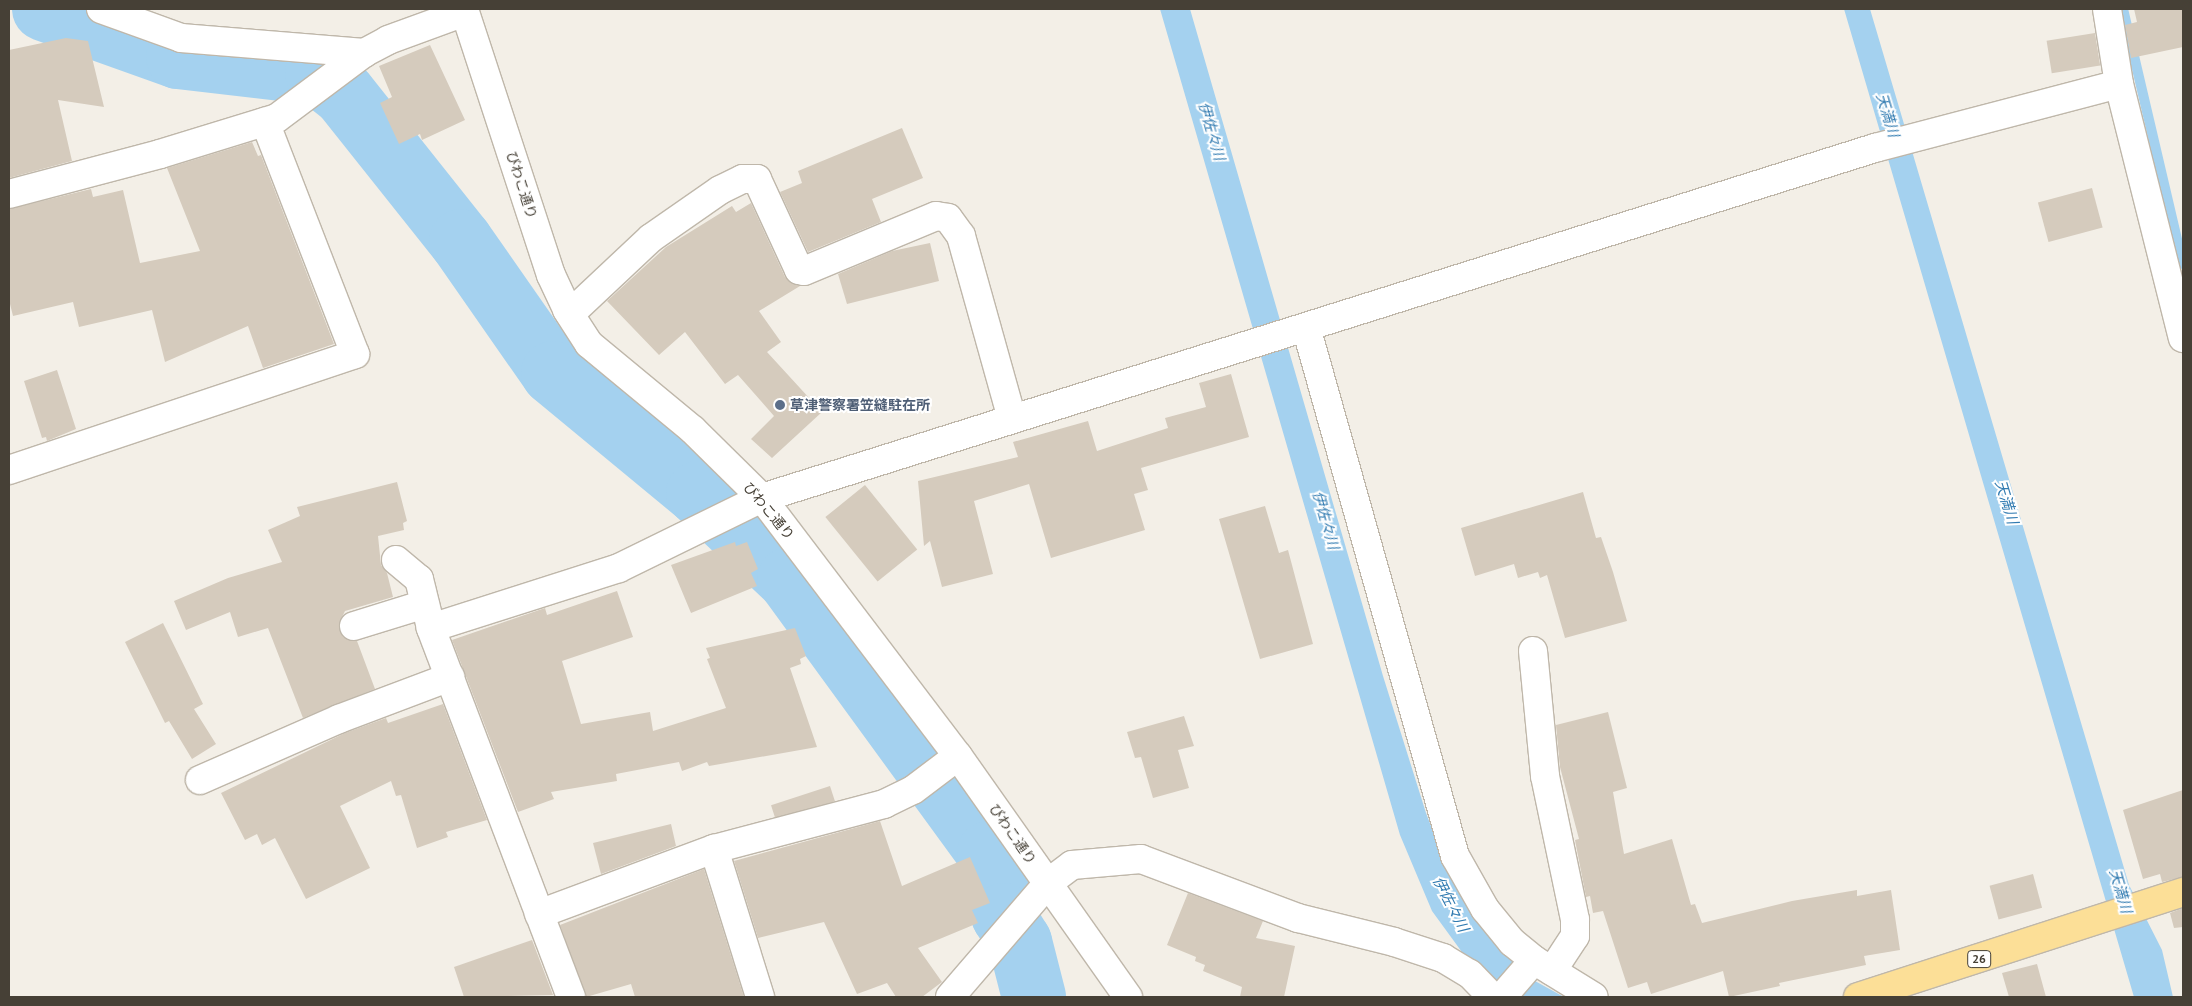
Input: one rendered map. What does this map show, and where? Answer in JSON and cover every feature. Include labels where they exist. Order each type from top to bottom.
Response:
[{"type":"main road","name":"26","points":[[1858,997],[2100,921],[2183,892]]},
{"type":"street","points":[[101,9],[182,38],[364,53]]},
{"type":"street","points":[[2107,9],[2119,84],[2183,338]]},
{"type":"street","points":[[9,194],[160,154],[277,118],[364,53],[388,40],[465,10]]},
{"type":"street","name":"びわこ通り","points":[[465,10],[551,275],[570,314],[589,344],[694,430],[762,498],[958,756],[1128,997]]},
{"type":"street","points":[[354,626],[428,616],[619,568],[762,498],[1874,148],[2119,84]]},
{"type":"street","points":[[9,470],[355,354],[265,122]]},
{"type":"street","points":[[570,314],[650,238],[720,190],[743,179],[757,179],[799,270],[804,272],[936,216],[948,218],[961,236],[1012,419]]},
{"type":"street","points":[[1302,328],[1455,856],[1484,909],[1512,942],[1538,966],[1594,997]]},
{"type":"street","points":[[396,560],[419,579],[428,616],[450,678],[571,997]]},
{"type":"street","points":[[1502,997],[1575,936],[1575,920],[1545,776],[1533,651]]},
{"type":"street","points":[[200,780],[339,719],[450,678]]},
{"type":"street","points":[[540,914],[714,849],[884,804],[913,790],[958,756]]},
{"type":"street","points":[[714,849],[760,997]]},
{"type":"street","points":[[950,997],[1048,883],[1072,865],[1141,859],[1298,918],[1394,942],[1443,958],[1470,974],[1492,997]]},
{"type":"water","name":"伊佐々川","points":[[1160,9],[1190,9],[1383,676],[1426,813],[1449,873],[1470,910],[1496,944],[1535,981],[1564,997],[1506,997],[1467,959],[1432,911],[1400,835]]},
{"type":"water","name":"天満川","points":[[1844,9],[1870,9],[2129,885],[2162,950],[2173,997],[2134,997]]},
{"type":"building","points":[[2134,9],[2183,9],[2183,47],[2131,58],[2125,25],[2137,22]]},
{"type":"building","points":[[2095,33],[2100,66],[2052,73],[2047,41]]},
{"type":"building","points":[[66,38],[88,41],[104,107],[58,100],[72,161],[9,178],[9,50]]},
{"type":"building","points":[[430,45],[465,120],[422,140],[420,134],[399,144],[380,103],[392,97],[379,66]]},
{"type":"building","points":[[902,128],[923,178],[872,199],[881,222],[808,252],[780,192],[802,183],[798,171]]},
{"type":"building","points":[[252,142],[258,156],[261,155],[334,344],[263,368],[248,326],[165,362],[152,310],[79,327],[73,302],[13,316],[9,300],[9,209],[91,189],[93,197],[123,190],[140,263],[200,251],[167,168]]},
{"type":"building","points":[[2092,188],[2103,228],[2049,242],[2038,202]]},
{"type":"building","points":[[751,203],[785,277],[800,286],[759,311],[781,342],[767,352],[822,412],[772,458],[751,439],[774,416],[738,375],[725,384],[685,332],[659,355],[607,301],[666,247],[732,206],[736,212]]},
{"type":"building","points":[[930,243],[939,281],[847,304],[838,274],[892,251]]},
{"type":"building","points":[[57,370],[76,429],[47,441],[46,437],[42,438],[24,381]]},
{"type":"building","points":[[1231,374],[1249,437],[1141,468],[1148,490],[1134,494],[1145,530],[1051,558],[1029,484],[974,501],[993,574],[942,587],[930,541],[924,546],[918,481],[1018,457],[1013,442],[1088,421],[1097,451],[1168,428],[1165,418],[1206,407],[1199,383]]},
{"type":"building","points":[[397,482],[407,521],[403,523],[404,530],[378,536],[381,565],[387,573],[393,597],[345,611],[339,623],[343,637],[357,641],[375,689],[303,718],[268,628],[238,637],[230,612],[186,630],[174,601],[228,578],[282,562],[268,530],[300,516],[297,507]]},
{"type":"building","points":[[865,485],[917,550],[878,582],[825,517]]},
{"type":"building","points":[[1583,492],[1596,538],[1601,537],[1613,572],[1627,621],[1565,638],[1547,575],[1540,578],[1538,572],[1518,578],[1514,564],[1475,576],[1461,528]]},
{"type":"building","points":[[1265,506],[1279,553],[1288,550],[1313,644],[1260,659],[1219,519]]},
{"type":"building","points":[[735,542],[736,546],[747,542],[758,569],[751,573],[757,586],[691,613],[671,565]]},
{"type":"building","points":[[617,591],[633,637],[562,661],[581,724],[650,712],[653,731],[726,708],[707,659],[710,658],[706,648],[795,628],[806,656],[800,659],[801,664],[790,668],[817,747],[709,766],[707,762],[682,771],[679,762],[616,774],[617,781],[551,792],[554,799],[518,812],[452,640],[545,608],[547,615]]},
{"type":"building","points":[[163,623],[203,704],[194,709],[216,744],[192,759],[169,721],[165,723],[125,642]]},
{"type":"building","points":[[443,704],[487,820],[446,832],[448,837],[417,848],[401,795],[396,796],[391,781],[340,806],[370,868],[306,899],[275,838],[262,845],[257,834],[245,840],[221,793],[345,733],[386,718],[388,723]]},
{"type":"building","points":[[1608,712],[1627,788],[1613,792],[1624,854],[1672,839],[1691,905],[1695,904],[1702,923],[1792,901],[1857,890],[1857,896],[1891,890],[1900,950],[1864,956],[1866,965],[1779,983],[1780,986],[1729,997],[1723,971],[1651,994],[1647,982],[1628,988],[1603,911],[1593,913],[1590,896],[1586,897],[1575,840],[1579,839],[1560,767],[1556,725]]},
{"type":"building","points":[[1184,716],[1194,746],[1178,750],[1189,788],[1153,798],[1141,757],[1135,758],[1127,732]]},
{"type":"building","points":[[830,786],[835,801],[776,820],[771,805]]},
{"type":"building","points":[[2183,790],[2183,877],[2162,882],[2160,874],[2143,879],[2123,810]]},
{"type":"building","points":[[880,821],[902,886],[970,857],[990,903],[972,910],[978,923],[918,948],[942,982],[922,997],[896,997],[887,983],[857,994],[824,922],[758,938],[734,861]]},
{"type":"building","points":[[671,824],[676,846],[601,874],[593,843]]},
{"type":"building","points":[[704,869],[744,997],[635,997],[631,984],[586,997],[560,925]]},
{"type":"building","points":[[2033,874],[2042,908],[1999,919],[1990,886]]},
{"type":"building","points":[[1188,893],[1263,921],[1256,938],[1295,946],[1284,997],[1240,997],[1242,987],[1203,971],[1205,965],[1195,961],[1196,957],[1167,945]]},
{"type":"building","points":[[2183,908],[2183,927],[2174,928],[2170,913]]},
{"type":"building","points":[[532,940],[553,995],[464,997],[454,967]]},
{"type":"building","points":[[2037,964],[2046,997],[2009,997],[2002,973]]},
{"type":"waterway","points":[[44,9],[178,57],[317,73],[344,94],[461,241],[553,373],[698,493],[789,579],[989,853],[1003,915],[1020,942],[1034,997]]},
{"type":"waterway","points":[[2123,9],[2183,264]]},
{"type":"place","name":"草津警察署笠縫駐在所","points":[[780,405]]}]
